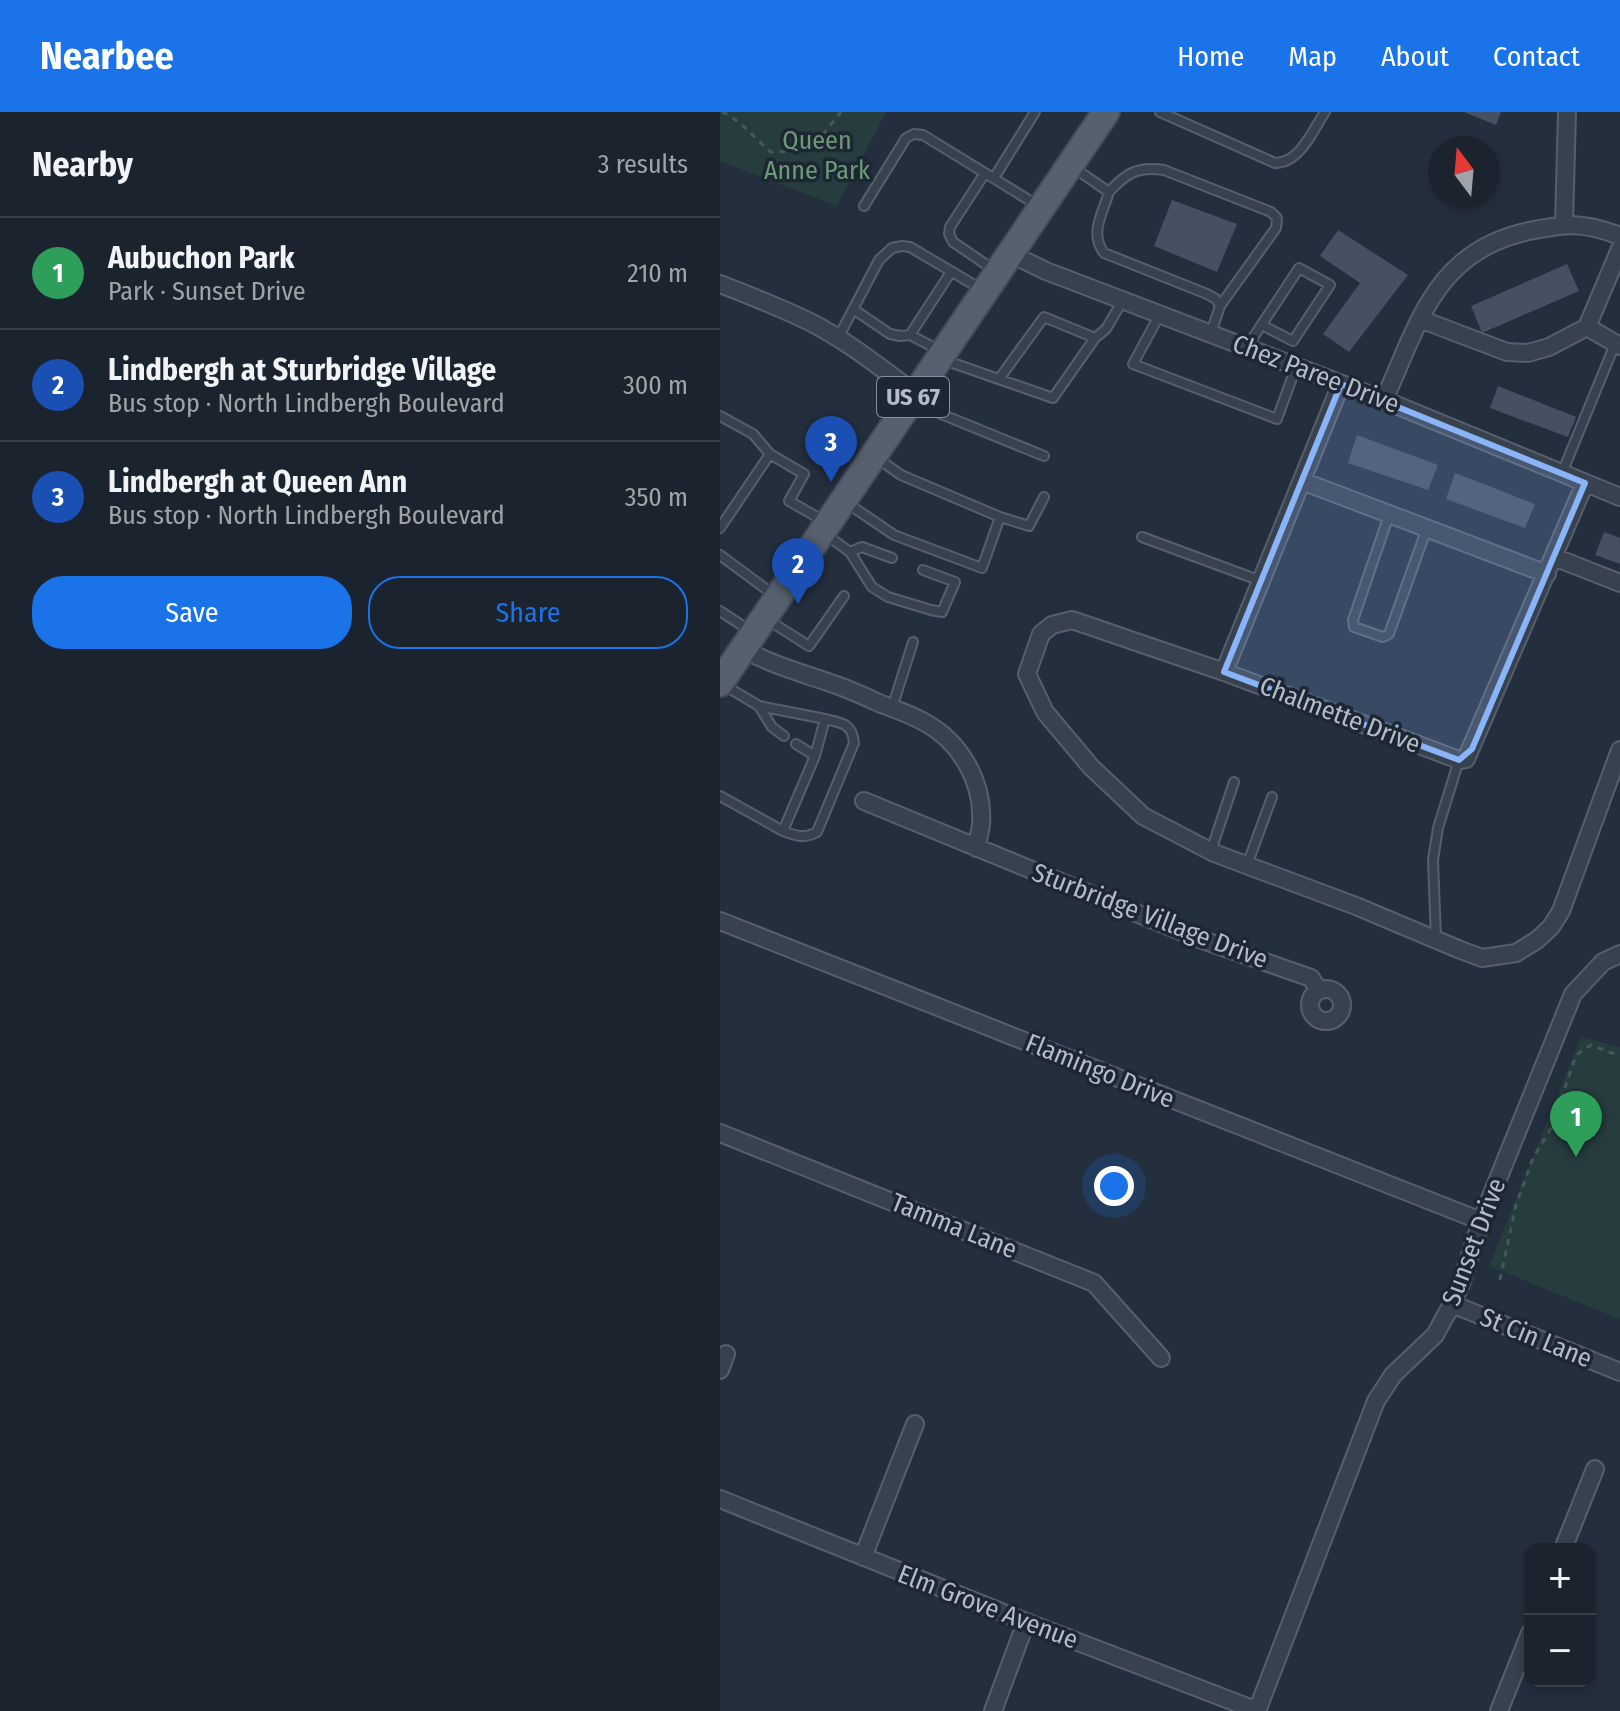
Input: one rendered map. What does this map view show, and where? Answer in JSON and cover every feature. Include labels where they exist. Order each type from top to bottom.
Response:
[{"type":"main road","name":"US 67","points":[[720,682],[1106,112]]},
{"type":"street","points":[[1564,224],[1567,112]]},
{"type":"street","points":[[1384,400],[1437,288],[1454,268],[1474,252],[1516,234],[1564,224],[1604,230],[1620,236]]},
{"type":"street","points":[[1420,319],[1507,352],[1528,353],[1549,347],[1587,327],[1620,249]]},
{"type":"street","name":"Chez Paree Drive","points":[[998,273],[1046,271],[1384,400],[1620,497]]},
{"type":"street","points":[[720,284],[782,308],[838,338],[915,393]]},
{"type":"street","points":[[1587,327],[1618,345]]},
{"type":"street","name":"Chalmette Drive","points":[[1341,384],[1224,672],[1459,760]]},
{"type":"street","points":[[1302,481],[1547,574]]},
{"type":"street","points":[[1459,760],[1466,759],[1472,749],[1585,483]]},
{"type":"street","points":[[1554,557],[1620,583]]},
{"type":"street","points":[[1224,672],[1072,620],[1052,625],[1041,634],[1027,674],[1045,712],[1091,767],[1143,816],[1211,851],[1482,958],[1516,953],[1551,927],[1561,911],[1620,750]]},
{"type":"street","points":[[759,624],[763,660],[841,686],[926,723],[959,750],[968,766],[980,804],[981,822],[976,848]]},
{"type":"street","name":"Sturbridge Village Drive","points":[[864,801],[1197,938],[1311,978],[1319,991]]},
{"type":"street","name":"Flamingo Drive","points":[[720,921],[1481,1221]]},
{"type":"street","name":"Sunset Drive","points":[[1258,1711],[1376,1401],[1393,1375],[1435,1335],[1452,1304],[1481,1221],[1573,994],[1603,962],[1620,954]]},
{"type":"street","name":"Tamma Lane","points":[[720,1133],[1094,1283],[1161,1358]]},
{"type":"street","name":"St Cin Lane","points":[[1452,1304],[1620,1372]]},
{"type":"street","points":[[863,1557],[915,1424]]},
{"type":"street","points":[[1565,1543],[1595,1469]]},
{"type":"street","name":"Elm Grove Avenue","points":[[720,1499],[1258,1711]]},
{"type":"street","points":[[993,1711],[1026,1622]]},
{"type":"street","points":[[1499,1711],[1524,1648]]},
{"type":"lane","points":[[994,178],[1035,112]]},
{"type":"lane","points":[[1160,112],[1174,115],[1275,163],[1292,159],[1325,112]]},
{"type":"lane","points":[[864,206],[906,138],[914,134],[923,135],[1042,208]]},
{"type":"lane","points":[[1070,166],[1109,192]]},
{"type":"lane","points":[[1211,334],[1220,306],[1276,228],[1277,218],[1271,212],[1164,170],[1148,167],[1132,172],[1109,192],[1097,225],[1098,245],[1104,253],[1207,294],[1216,299],[1220,306]]},
{"type":"lane","points":[[985,173],[950,227],[949,234],[953,242],[998,273]]},
{"type":"lane","points":[[838,338],[879,260],[892,248],[910,247],[951,272],[998,273]]},
{"type":"lane","points":[[1247,347],[1299,268],[1330,285],[1293,341],[1262,325]]},
{"type":"lane","points":[[910,335],[951,272]]},
{"type":"lane","points":[[853,309],[890,334],[910,335],[941,356],[1053,398],[1095,338],[1106,329],[1123,300]]},
{"type":"lane","points":[[1160,314],[1133,364],[1277,419],[1296,367]]},
{"type":"lane","points":[[999,379],[1044,317],[1095,338]]},
{"type":"lane","points":[[1562,473],[1618,345]]},
{"type":"lane","points":[[915,393],[941,414],[1044,456]]},
{"type":"lane","points":[[720,416],[753,434],[770,454],[804,474],[789,501],[824,527],[850,552],[872,587],[888,597],[942,612],[955,582],[923,570]]},
{"type":"lane","points":[[720,528],[770,454]]},
{"type":"lane","points":[[873,456],[901,475],[1029,526],[1044,497]]},
{"type":"lane","points":[[843,500],[894,535],[982,568],[1000,517]]},
{"type":"lane","points":[[1389,514],[1353,620],[1354,627],[1383,637],[1389,634],[1427,528]]},
{"type":"lane","points":[[1142,537],[1261,581]]},
{"type":"lane","points":[[850,552],[862,547],[892,558]]},
{"type":"lane","points":[[720,555],[759,624]]},
{"type":"lane","points":[[720,611],[809,646],[844,596]]},
{"type":"lane","points":[[892,708],[913,642]]},
{"type":"lane","points":[[720,682],[759,706],[846,724],[853,733],[854,743],[817,832],[809,836],[799,837],[783,831],[720,796]]},
{"type":"lane","points":[[759,706],[772,727],[784,736]]},
{"type":"lane","points":[[783,831],[815,756],[825,719]]},
{"type":"lane","points":[[796,744],[815,756]]},
{"type":"lane","points":[[1436,939],[1433,860],[1438,828],[1459,760]]},
{"type":"lane","points":[[1211,851],[1234,782]]},
{"type":"lane","points":[[1247,865],[1272,797]]},
{"type":"path","points":[[722,112],[733,116],[771,152],[797,151],[821,137],[841,112]]},
{"type":"path","points":[[1500,1280],[1516,1205],[1533,1158],[1552,1127],[1576,1055],[1591,1045],[1620,1056]]},
{"type":"highlighted area","points":[[1341,384],[1585,483],[1472,749],[1459,760],[1224,672]]},
{"type":"green space","name":"Queen Anne Park","points":[[720,112],[886,112],[837,206],[720,161]]},
{"type":"green space","points":[[1581,1037],[1620,1047],[1620,1319],[1489,1266]]},
{"type":"building","points":[[1464,112],[1501,112],[1496,125]]},
{"type":"building","points":[[1172,200],[1237,224],[1217,272],[1154,246]]},
{"type":"building","points":[[1338,230],[1408,275],[1349,352],[1323,334],[1360,283],[1320,256]]},
{"type":"building","points":[[1567,264],[1579,291],[1482,333],[1471,306]]},
{"type":"building","points":[[1498,386],[1576,417],[1568,437],[1490,408]]},
{"type":"building","points":[[1357,435],[1438,465],[1428,490],[1348,463]]},
{"type":"building","points":[[1455,473],[1535,504],[1525,528],[1446,499]]},
{"type":"building","points":[[1604,532],[1620,538],[1620,564],[1595,555]]},
{"type":"place","name":"Lindbergh at Queen Ann","points":[[831,482]]},
{"type":"place","name":"Lindbergh at Sturbridge Village","points":[[798,604]]},
{"type":"place","name":"Aubuchon Park","points":[[1576,1157]]}]
